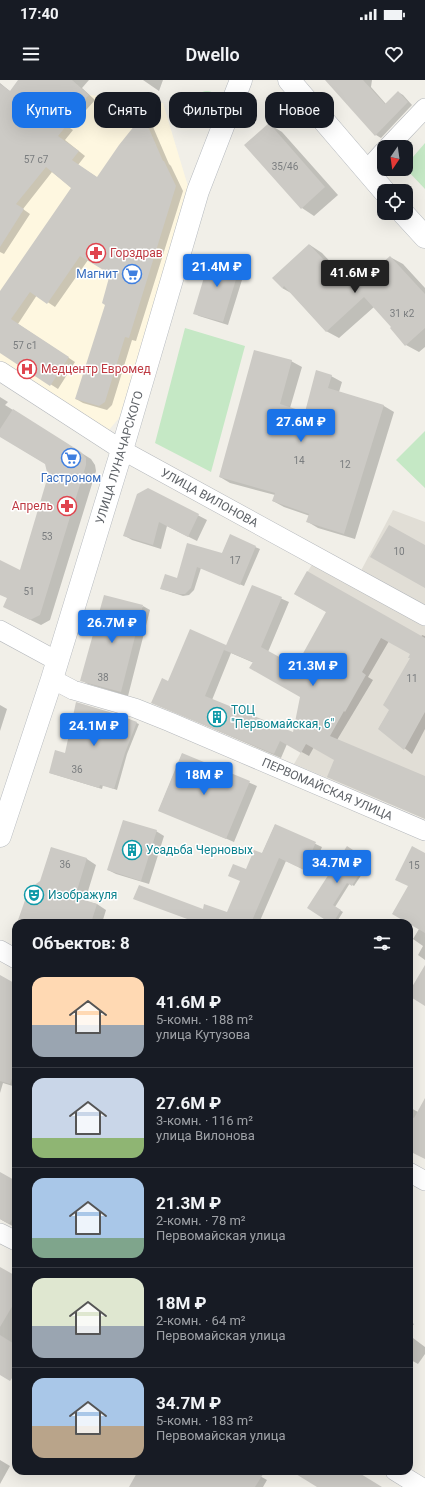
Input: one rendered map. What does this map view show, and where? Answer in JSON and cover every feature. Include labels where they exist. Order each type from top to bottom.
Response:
[{"type":"main road","name":"УЛИЦА ЛУНАЧАРСКОГО","points":[[0,836],[54,670],[122,450],[198,191],[241,80]]},
{"type":"main road","points":[[289,80],[378,184]]},
{"type":"main road","points":[[410,220],[425,238]]},
{"type":"street","points":[[395,140],[425,108]]},
{"type":"street","points":[[366,171],[377,159]]},
{"type":"street","name":"УЛИЦА ВИЛОНОВА","points":[[0,371],[122,450],[425,616]]},
{"type":"street","name":"ПЕРВОМАЙСКАЯ УЛИЦА","points":[[0,630],[54,670],[73,690],[135,708],[170,722],[425,831]]},
{"type":"street","points":[[0,950],[12,956]]},
{"type":"street","points":[[413,1174],[425,1181]]},
{"type":"street","points":[[0,1233],[12,1239]]},
{"type":"street","points":[[402,1475],[421,1487]]},
{"type":"shaded area","points":[[89,95],[94,96],[94,128],[161,128],[161,103],[163,103],[169,128],[170,128],[190,193],[119,418],[109,430],[92,424],[0,364],[0,107],[12,109],[12,128],[86,128],[86,98]]},
{"type":"shaded area","points":[[393,510],[425,522],[425,819],[294,764],[320,719],[360,631],[294,594],[313,563],[354,584]]},
{"type":"green space","points":[[425,143],[425,189],[413,176],[413,157]]},
{"type":"green space","points":[[185,328],[245,346],[211,472],[155,443]]},
{"type":"green space","points":[[425,431],[425,488],[396,460]]},
{"type":"building","points":[[18,80],[72,80],[86,92],[12,92],[12,128],[65,128],[58,136],[79,151],[72,160],[97,177],[133,128],[149,128],[176,186],[129,338],[125,337],[105,402],[99,406],[75,399],[105,305],[102,303],[110,274],[80,256],[47,304],[30,292],[11,319],[69,357],[50,386],[0,353],[0,291],[71,188],[46,167],[16,204],[24,209],[0,247],[0,84],[10,91]]},
{"type":"building","points":[[325,80],[363,80],[385,104],[398,91],[408,102],[375,136]]},
{"type":"building","points":[[265,127],[265,128],[273,128],[325,187],[301,209],[244,145]]},
{"type":"building","points":[[309,244],[352,290],[390,256],[425,294],[425,328],[405,346],[390,328],[391,327],[364,297],[326,332],[284,286],[282,288],[272,278]]},
{"type":"building","points":[[211,254],[241,263],[223,322],[193,314]]},
{"type":"building","points":[[254,350],[292,360],[280,404],[305,412],[316,370],[332,375],[328,388],[384,405],[344,534],[306,522],[309,514],[272,501],[275,493],[219,477]]},
{"type":"building","points":[[13,409],[81,452],[86,458],[86,465],[40,615],[30,620],[3,607],[7,598],[0,595],[0,560],[20,570],[48,476],[45,464],[0,437],[0,429]]},
{"type":"building","points":[[148,488],[199,514],[188,537],[159,522],[153,545],[123,536],[137,494]]},
{"type":"building","points":[[389,525],[425,545],[425,588],[370,557]]},
{"type":"building","points":[[230,534],[256,546],[240,585],[197,567],[191,588],[185,594],[160,589],[165,574],[177,578],[187,543],[222,553]]},
{"type":"building","points":[[307,571],[425,638],[425,712],[404,750],[378,729],[389,710],[383,705],[410,658],[408,658],[410,654],[381,638],[362,672],[366,675],[330,736],[425,776],[425,819],[327,777],[334,760],[306,744],[301,753],[280,741],[274,754],[151,703],[162,678],[168,681],[190,629],[226,645],[205,696],[293,732],[300,697],[249,668],[253,662],[224,650],[252,585],[282,597],[261,647],[296,666],[326,612],[294,594]]},
{"type":"building","points":[[104,595],[143,605],[121,692],[80,681]]},
{"type":"building","points":[[76,702],[137,722],[125,753],[114,789],[100,785],[99,788],[49,773],[55,750],[65,753]]},
{"type":"building","points":[[182,753],[250,781],[226,839],[158,811]]},
{"type":"building","name":"Усадьба Черновых","points":[[123,820],[157,830],[141,881],[107,870]]},
{"type":"building","points":[[275,824],[316,842],[304,870],[279,858],[253,919],[187,919],[133,899],[139,885],[203,909],[204,904],[227,912],[240,881],[228,876],[233,864],[246,869],[254,850],[262,853]]},
{"type":"building","points":[[347,846],[368,860],[352,886],[347,883],[333,905],[341,910],[335,919],[324,919],[307,908]]},
{"type":"building","points":[[412,846],[425,853],[425,933],[413,926],[413,919],[401,919],[392,914],[408,886],[395,880]]},
{"type":"building","points":[[51,847],[87,858],[75,897],[97,904],[92,919],[18,919],[29,889],[40,881]]},
{"type":"building","points":[[425,965],[425,1006],[413,998],[413,985]]},
{"type":"building","points":[[0,975],[12,982],[12,1079],[10,1084],[0,1081]]},
{"type":"building","points":[[425,1098],[425,1159],[413,1153],[414,1118]]},
{"type":"building","points":[[0,1172],[12,1179],[12,1219],[9,1224],[0,1219]]},
{"type":"building","points":[[0,1267],[12,1274],[12,1307],[0,1327]]},
{"type":"building","points":[[0,1335],[12,1342],[12,1378],[10,1381],[0,1375]]},
{"type":"building","points":[[136,1475],[262,1475],[255,1487],[129,1487]]},
{"type":"building","points":[[298,1475],[362,1475],[382,1487],[317,1487]]},
{"type":"place","name":"Горздрав","points":[[96,253]]},
{"type":"place","name":"Магнит","points":[[132,274]]},
{"type":"place","name":"Медцентр Евромед","points":[[27,369]]},
{"type":"place","name":"Гастроном","points":[[71,458]]},
{"type":"place","name":"Апрель","points":[[67,506]]},
{"type":"place","name":"ТОЦ \"Первомайская, 6\"","points":[[217,717]]},
{"type":"place","name":"Усадьба Черновых","points":[[132,850]]},
{"type":"place","name":"Изображуля","points":[[34,895]]}]
